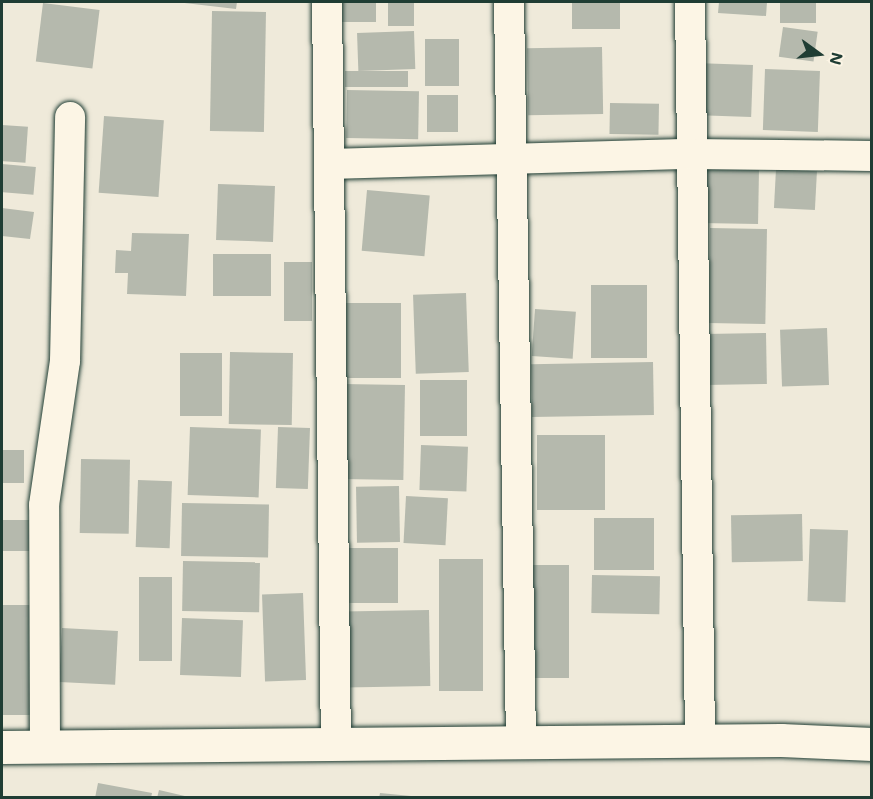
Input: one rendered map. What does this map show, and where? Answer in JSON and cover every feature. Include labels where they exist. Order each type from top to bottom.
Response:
[{"type":"street","points":[[327,2],[336,746]]},
{"type":"street","points":[[509,2],[521,743]]},
{"type":"street","points":[[690,2],[700,741]]},
{"type":"street","points":[[45,747],[44,505],[65,361],[70,117]]},
{"type":"street","points":[[329,164],[692,154],[872,156]]},
{"type":"street","points":[[2,747],[336,746],[700,741],[872,744]]},
{"type":"building","points":[[176,2],[237,2],[236,9]]},
{"type":"building","points":[[342,2],[376,2],[376,22],[342,22]]},
{"type":"building","points":[[388,2],[414,2],[414,26],[388,26]]},
{"type":"building","points":[[572,2],[620,2],[620,29],[572,29]]},
{"type":"building","points":[[719,2],[767,2],[766,16],[718,13]]},
{"type":"building","points":[[780,2],[816,2],[816,23],[780,23]]},
{"type":"building","points":[[43,3],[100,10],[92,69],[36,62]]},
{"type":"building","points":[[212,11],[266,12],[264,132],[210,131]]},
{"type":"building","points":[[783,27],[818,32],[813,62],[779,57]]},
{"type":"building","points":[[414,31],[415,69],[358,71],[357,33]]},
{"type":"building","points":[[425,39],[459,39],[459,86],[425,86]]},
{"type":"building","points":[[602,47],[603,114],[528,115],[527,48]]},
{"type":"building","points":[[695,63],[753,65],[751,117],[693,115]]},
{"type":"building","points":[[765,69],[820,71],[818,132],[763,130]]},
{"type":"building","points":[[345,71],[408,71],[408,87],[345,87]]},
{"type":"building","points":[[347,90],[419,91],[418,139],[346,138]]},
{"type":"building","points":[[427,95],[458,95],[458,132],[427,132]]},
{"type":"building","points":[[610,103],[659,104],[658,135],[609,134]]},
{"type":"building","points":[[104,116],[164,120],[158,197],[99,193]]},
{"type":"building","points":[[2,125],[28,127],[25,163],[2,161]]},
{"type":"building","points":[[2,164],[36,167],[33,195],[2,192]]},
{"type":"building","points":[[701,169],[759,170],[758,224],[700,223]]},
{"type":"building","points":[[776,169],[817,171],[815,210],[774,208]]},
{"type":"building","points":[[218,184],[275,186],[273,242],[216,240]]},
{"type":"building","points":[[367,190],[430,195],[424,256],[362,251]]},
{"type":"building","points":[[2,208],[34,212],[30,239],[2,236]]},
{"type":"building","points":[[710,228],[767,229],[765,324],[708,323]]},
{"type":"building","points":[[132,233],[189,234],[186,296],[127,294],[128,273],[115,273],[116,250],[131,251]]},
{"type":"building","points":[[213,254],[271,254],[271,296],[213,296]]},
{"type":"building","points":[[284,262],[312,262],[312,321],[284,321]]},
{"type":"building","points":[[591,285],[647,285],[647,358],[591,358]]},
{"type":"building","points":[[466,293],[469,372],[416,374],[413,295]]},
{"type":"building","points":[[341,303],[401,303],[401,378],[341,378]]},
{"type":"building","points":[[535,309],[576,312],[573,359],[532,356]]},
{"type":"building","points":[[827,328],[829,385],[782,387],[780,330]]},
{"type":"building","points":[[766,333],[767,384],[706,385],[705,334]]},
{"type":"building","points":[[230,352],[293,353],[292,425],[229,424]]},
{"type":"building","points":[[180,353],[222,353],[222,416],[180,416]]},
{"type":"building","points":[[653,362],[654,415],[532,417],[531,364]]},
{"type":"building","points":[[420,380],[467,380],[467,436],[420,436]]},
{"type":"building","points":[[343,384],[405,385],[403,480],[341,479]]},
{"type":"building","points":[[190,427],[261,429],[259,497],[188,495]]},
{"type":"building","points":[[278,427],[310,428],[308,489],[276,488]]},
{"type":"building","points":[[537,435],[605,435],[605,510],[537,510]]},
{"type":"building","points":[[421,445],[468,447],[466,492],[419,490]]},
{"type":"building","points":[[2,450],[24,450],[24,483],[2,483]]},
{"type":"building","points":[[81,459],[130,460],[129,534],[80,533]]},
{"type":"building","points":[[138,480],[172,481],[170,548],[136,547]]},
{"type":"building","points":[[399,486],[400,542],[357,543],[356,487]]},
{"type":"building","points":[[406,496],[448,498],[445,545],[404,543]]},
{"type":"building","points":[[182,503],[269,505],[268,558],[181,556]]},
{"type":"building","points":[[802,514],[803,561],[732,562],[731,515]]},
{"type":"building","points":[[594,518],[654,518],[654,570],[594,570]]},
{"type":"building","points":[[2,520],[31,520],[31,551],[2,551]]},
{"type":"building","points":[[810,529],[848,530],[845,602],[807,601]]},
{"type":"building","points":[[343,548],[398,548],[398,603],[343,603]]},
{"type":"building","points":[[439,559],[483,559],[483,691],[439,691]]},
{"type":"building","points":[[183,561],[260,562],[259,612],[182,611]]},
{"type":"building","points":[[527,565],[569,565],[569,678],[527,678]]},
{"type":"building","points":[[592,575],[660,576],[659,614],[591,613]]},
{"type":"building","points":[[139,577],[172,577],[172,661],[139,661]]},
{"type":"building","points":[[303,593],[306,680],[265,681],[262,594]]},
{"type":"building","points":[[2,605],[37,605],[37,715],[2,715]]},
{"type":"building","points":[[429,610],[430,686],[345,687],[344,611]]},
{"type":"building","points":[[182,618],[243,620],[241,677],[180,675]]},
{"type":"building","points":[[62,628],[118,631],[115,685],[59,682]]},
{"type":"building","points":[[98,783],[152,793],[151,798],[95,798]]},
{"type":"building","points":[[159,790],[189,797],[189,798],[157,798]]},
{"type":"building","points":[[380,793],[411,796],[411,798],[379,798]]}]
